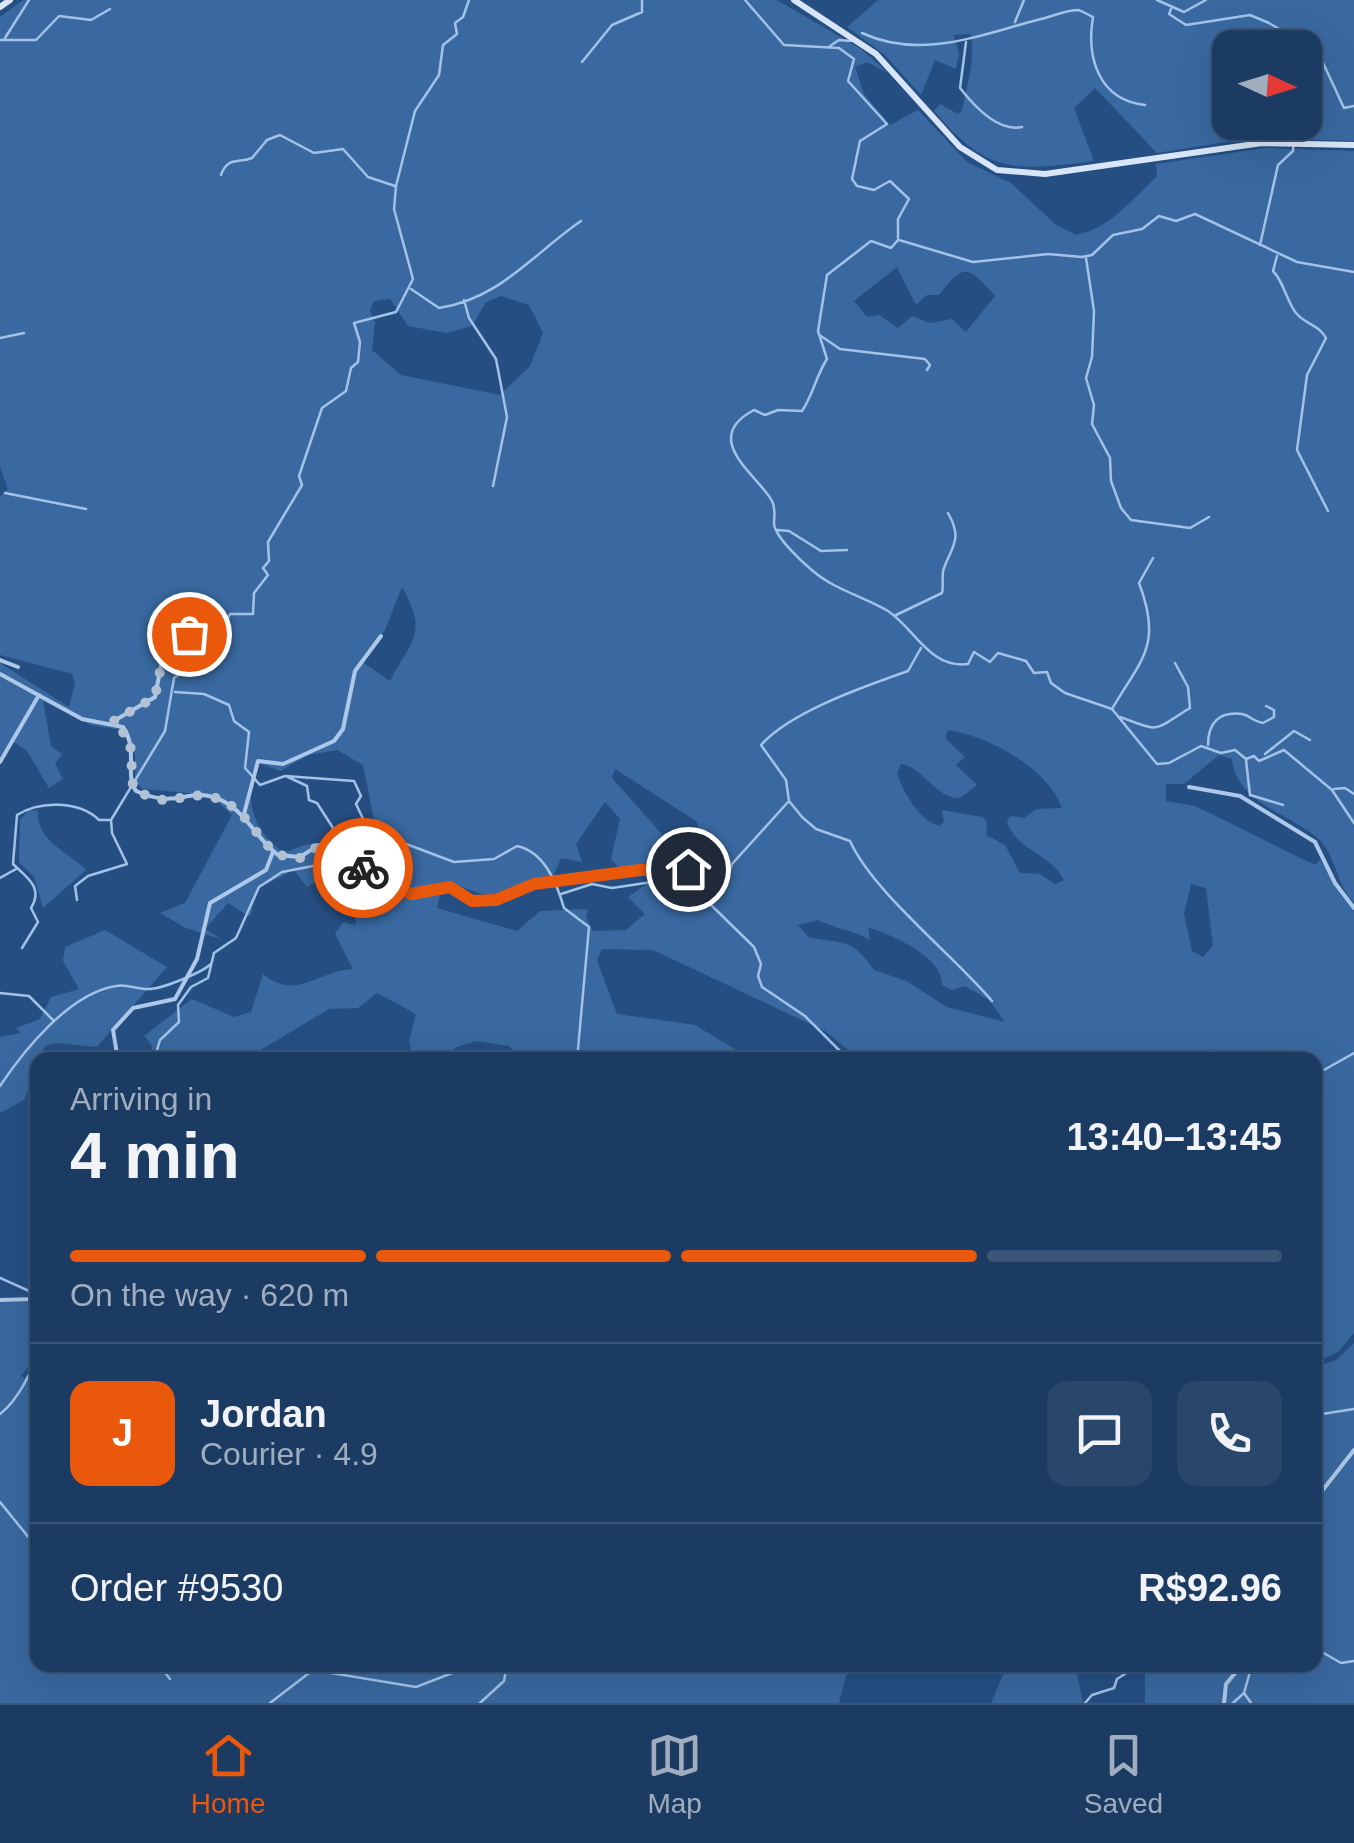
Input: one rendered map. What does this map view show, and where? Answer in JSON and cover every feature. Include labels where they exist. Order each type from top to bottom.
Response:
[{"type":"main road","points":[[0,7],[10,0]]},
{"type":"main road","points":[[794,0],[876,54],[960,147],[997,170],[1059,173],[1262,143],[1354,145]]},
{"type":"street","points":[[0,674],[92,723],[112,722],[155,697],[165,646],[189,634]]},
{"type":"street","points":[[244,816],[258,761],[287,763],[330,744],[341,733],[356,671],[381,636]]},
{"type":"street","points":[[0,660],[18,666]]},
{"type":"street","points":[[0,762],[38,695]]},
{"type":"street","points":[[112,722],[130,739],[134,790],[167,802],[210,796],[244,816],[273,852],[300,858],[320,845],[356,861],[381,881],[406,893],[426,895],[450,887],[478,901],[506,899],[534,884],[640,870],[682,871],[700,855]]},
{"type":"street","points":[[1188,787],[1240,796],[1315,842],[1335,883],[1354,908]]},
{"type":"street","points":[[117,1052],[113,1030],[133,1008],[175,999],[197,959],[210,903],[266,870],[273,852]]},
{"type":"street","points":[[0,1300],[30,1298]]},
{"type":"street","points":[[1322,1491],[1354,1450]]},
{"type":"street","points":[[1224,1703],[1226,1684],[1236,1672]]},
{"type":"shaded area","points":[[23,0],[777,0],[861,49],[888,73],[867,62],[855,67],[864,94],[890,125],[918,110],[967,162],[1011,183],[1055,224],[1076,235],[1120,212],[1157,176],[1156,164],[1265,148],[1354,151],[1354,903],[1322,843],[1253,796],[1236,774],[1232,759],[1219,755],[1184,784],[1166,784],[1166,801],[1195,806],[1315,865],[1320,860],[1354,912],[1354,1333],[1338,1352],[1322,1359],[1322,1052],[1209,1049],[848,1052],[825,1031],[653,950],[602,949],[597,960],[617,1014],[695,1025],[740,1052],[515,1052],[509,1046],[476,1041],[450,1052],[411,1052],[409,1041],[416,1014],[377,993],[358,1008],[329,1009],[257,1052],[152,1052],[144,1036],[192,999],[234,1017],[251,1012],[263,974],[275,982],[297,985],[353,969],[335,934],[343,922],[356,925],[350,880],[326,877],[307,887],[294,870],[257,889],[250,917],[228,903],[205,929],[223,940],[186,928],[160,913],[185,903],[232,815],[210,795],[143,789],[135,781],[135,755],[121,730],[91,725],[43,701],[51,746],[62,754],[55,764],[63,779],[49,788],[27,751],[12,741],[0,757],[0,663],[69,707],[75,684],[72,674],[0,655],[0,497],[8,489],[0,467],[0,17]],"holes":[[[897,267],[916,305],[927,295],[939,295],[955,277],[967,272],[995,296],[966,332],[952,319],[930,323],[912,316],[898,328],[879,315],[867,317],[854,301]],[[501,296],[529,305],[543,333],[530,366],[500,395],[401,375],[372,350],[375,322],[370,311],[374,301],[390,299],[408,326],[447,333],[472,326],[486,302]],[[402,587],[416,627],[390,681],[361,661],[385,630]],[[948,730],[982,739],[1016,757],[1044,780],[1062,808],[1036,809],[1024,818],[1010,816],[1007,822],[1018,839],[1051,864],[1064,880],[1055,884],[1040,874],[1020,873],[1005,845],[986,835],[987,821],[982,817],[942,810],[944,822],[939,826],[919,812],[897,773],[901,764],[951,797],[960,798],[977,785],[956,765],[965,757],[945,738]],[[337,750],[363,765],[374,819],[354,860],[321,844],[285,853],[258,825],[251,801],[256,762],[280,771],[309,755]],[[615,769],[696,821],[705,842],[690,866],[612,778]],[[605,802],[620,819],[611,859],[621,870],[644,871],[652,880],[628,897],[645,914],[626,930],[593,931],[586,917],[588,909],[540,911],[517,931],[437,908],[443,881],[482,894],[505,895],[554,874],[561,858],[582,862],[576,844]],[[1191,884],[1206,888],[1213,946],[1203,957],[1192,951],[1184,914]],[[818,920],[870,940],[868,927],[889,935],[925,956],[940,975],[942,985],[952,990],[965,986],[989,1000],[1005,1022],[947,1007],[906,981],[874,970],[853,947],[808,937],[798,925]]]},
{"type":"shaded area","points":[[878,0],[1354,0],[1354,141],[1320,140],[1322,30],[1212,30],[1212,140],[1238,140],[1157,153],[1095,88],[1074,108],[1094,161],[1044,166],[1005,164],[988,158],[953,132],[934,111],[940,104],[958,114],[962,110],[971,63],[971,34],[954,35],[959,53],[956,69],[935,60],[921,95],[885,55],[847,27]]},
{"type":"shaded area","points":[[38,810],[47,838],[86,870],[43,908],[34,877],[19,862],[20,820],[28,811]]},
{"type":"shaded area","points":[[105,930],[167,967],[97,1047],[56,1043],[45,1046],[43,1052],[30,1052],[30,1085],[24,1100],[0,1113],[0,1037],[21,1033],[16,1028],[40,1019],[51,997],[79,989],[63,961],[65,947]]},
{"type":"shaded area","points":[[0,1302],[30,1302],[30,1364],[21,1376],[30,1382],[30,1672],[847,1672],[839,1703],[0,1703]]},
{"type":"shaded area","points":[[1354,1343],[1354,1703],[1145,1703],[1145,1672],[1322,1672],[1322,1365],[1336,1360]]},
{"type":"shaded area","points":[[1004,1672],[1076,1672],[1083,1703],[991,1703]]},
{"type":"waterway","points":[[5,38],[29,0]]},
{"type":"waterway","points":[[77,900],[75,886],[88,876],[127,864],[112,833],[111,820],[165,731],[174,678],[209,653],[230,614],[253,614],[254,593],[268,575],[263,568],[269,561],[268,542],[302,485],[299,476],[322,408],[346,391],[351,368],[358,362],[360,342],[354,323],[396,312],[413,279],[394,209],[396,186],[415,111],[439,75],[443,45],[457,34],[455,23],[463,17],[469,0]]},
{"type":"waterway","points":[[582,62],[612,25],[642,12],[642,0]]},
{"type":"waterway","points":[[745,0],[784,45],[839,48],[854,59],[848,81],[887,124],[860,141],[852,179],[857,186],[874,190],[890,181],[909,199],[898,219],[898,238]]},
{"type":"waterway","points":[[1015,22],[1024,0]]},
{"type":"waterway","points":[[1157,0],[1184,12],[1206,0]]},
{"type":"waterway","points":[[0,40],[36,40],[59,16],[91,20],[110,9]]},
{"type":"waterway","points":[[1171,9],[1169,14],[1186,25],[1250,15],[1269,23],[1318,52],[1344,108],[1354,106]]},
{"type":"waterway","points":[[862,33],[907,45],[930,45],[1079,10],[1093,17],[1094,62],[1106,86],[1116,95],[1145,105]]},
{"type":"waterway","points":[[830,46],[839,40],[851,41]]},
{"type":"waterway","points":[[966,42],[960,88],[996,122],[1022,127]]},
{"type":"waterway","points":[[221,175],[230,163],[252,158],[267,140],[280,135],[314,153],[343,149],[368,177],[395,186]]},
{"type":"waterway","points":[[1260,245],[1278,165],[1293,151],[1294,140]]},
{"type":"waterway","points":[[899,240],[973,262],[1048,254],[1082,257],[1092,255],[1113,235],[1142,229],[1159,216],[1176,221],[1195,214],[1297,262],[1354,272]]},
{"type":"waterway","points":[[411,289],[439,308],[461,303],[498,285],[581,221]]},
{"type":"waterway","points":[[898,240],[891,248],[871,241],[827,275],[818,331],[827,359],[802,411],[778,410],[765,415],[754,410],[738,421],[732,433],[737,457],[772,501],[774,524],[784,543],[822,578],[888,611],[943,660],[968,664],[974,652],[990,662],[998,653],[1026,661],[1034,673],[1047,672],[1051,683],[1065,693],[1112,709],[1157,764],[1169,763],[1201,746],[1221,753],[1235,750],[1246,759],[1254,756],[1259,761],[1284,750],[1332,790],[1354,823]]},
{"type":"waterway","points":[[1277,256],[1273,271],[1293,308],[1326,338],[1307,375],[1297,450],[1328,511]]},
{"type":"waterway","points":[[1086,258],[1094,311],[1092,357],[1086,378],[1094,405],[1092,424],[1110,458],[1111,481],[1121,508],[1131,520],[1190,528],[1209,517]]},
{"type":"waterway","points":[[464,300],[469,318],[496,359],[507,417],[493,486]]},
{"type":"waterway","points":[[0,338],[24,333]]},
{"type":"waterway","points":[[821,336],[840,349],[925,359],[930,365],[927,370]]},
{"type":"waterway","points":[[5,493],[86,509]]},
{"type":"waterway","points":[[894,616],[942,593],[943,571],[955,536],[948,513]]},
{"type":"waterway","points":[[778,530],[789,531],[821,551],[847,550]]},
{"type":"waterway","points":[[1112,709],[1140,664],[1149,637],[1146,604],[1139,583],[1153,558]]},
{"type":"waterway","points":[[921,648],[908,671],[810,711],[761,745],[786,780],[789,801],[802,817],[816,829],[850,841],[894,902],[992,1001]]},
{"type":"waterway","points":[[1120,717],[1157,727],[1190,708],[1188,687],[1175,663]]},
{"type":"waterway","points":[[175,692],[204,694],[229,705],[234,721],[249,732],[245,768],[260,785],[285,776],[354,781],[361,796],[356,804],[365,823],[385,836],[454,862],[494,859],[517,846],[535,855],[553,879],[564,908],[589,927],[578,1052]]},
{"type":"waterway","points":[[1208,745],[1216,720],[1227,714],[1242,714],[1263,723],[1274,717],[1274,710],[1266,706]]},
{"type":"waterway","points":[[1265,754],[1294,731],[1310,740]]},
{"type":"waterway","points":[[1246,760],[1250,795],[1283,805]]},
{"type":"waterway","points":[[156,1052],[160,1040],[179,1022],[178,1005],[191,987],[208,978],[214,953],[236,938],[259,887],[282,872],[323,864],[333,828],[317,803],[309,800],[307,786],[288,777]]},
{"type":"waterway","points":[[1334,789],[1345,788],[1354,794]]},
{"type":"waterway","points":[[788,802],[732,864],[723,890],[710,904],[754,947],[761,964],[758,976],[762,987],[805,1016],[841,1052]]},
{"type":"waterway","points":[[22,948],[38,922],[31,908],[34,888],[13,864],[17,815],[37,807],[60,805],[81,809],[99,820],[110,820]]},
{"type":"waterway","points":[[0,878],[16,869]]},
{"type":"waterway","points":[[561,894],[592,884],[612,888],[692,876]]},
{"type":"waterway","points":[[0,1086],[35,1040],[82,1000],[116,986],[161,987],[211,964]]},
{"type":"waterway","points":[[0,993],[29,996],[53,1020]]},
{"type":"waterway","points":[[1322,1071],[1354,1053]]},
{"type":"waterway","points":[[0,1278],[30,1291]]},
{"type":"waterway","points":[[0,1414],[13,1401],[30,1372]]},
{"type":"waterway","points":[[1322,1414],[1354,1409]]},
{"type":"waterway","points":[[0,1502],[30,1539]]},
{"type":"waterway","points":[[1322,1652],[1341,1663],[1354,1661]]},
{"type":"waterway","points":[[164,1672],[170,1679]]},
{"type":"waterway","points":[[270,1703],[310,1672]]},
{"type":"waterway","points":[[325,1672],[416,1687],[455,1672]]},
{"type":"waterway","points":[[480,1703],[504,1681],[506,1672]]},
{"type":"waterway","points":[[1085,1703],[1092,1695],[1114,1688],[1117,1679],[1128,1672]]},
{"type":"waterway","points":[[1233,1703],[1244,1693],[1250,1672]]},
{"type":"waterway","points":[[1244,1693],[1251,1703]]},
{"type":"way so far","points":[[189,634],[165,646],[155,697],[112,722],[119,724],[130,739],[133,788],[167,802],[216,798],[244,816],[278,855],[300,858],[320,845],[363,868]]},
{"type":"route","points":[[363,868],[406,893],[426,895],[450,887],[472,901],[506,899],[534,884],[640,870],[688,869]]}]
